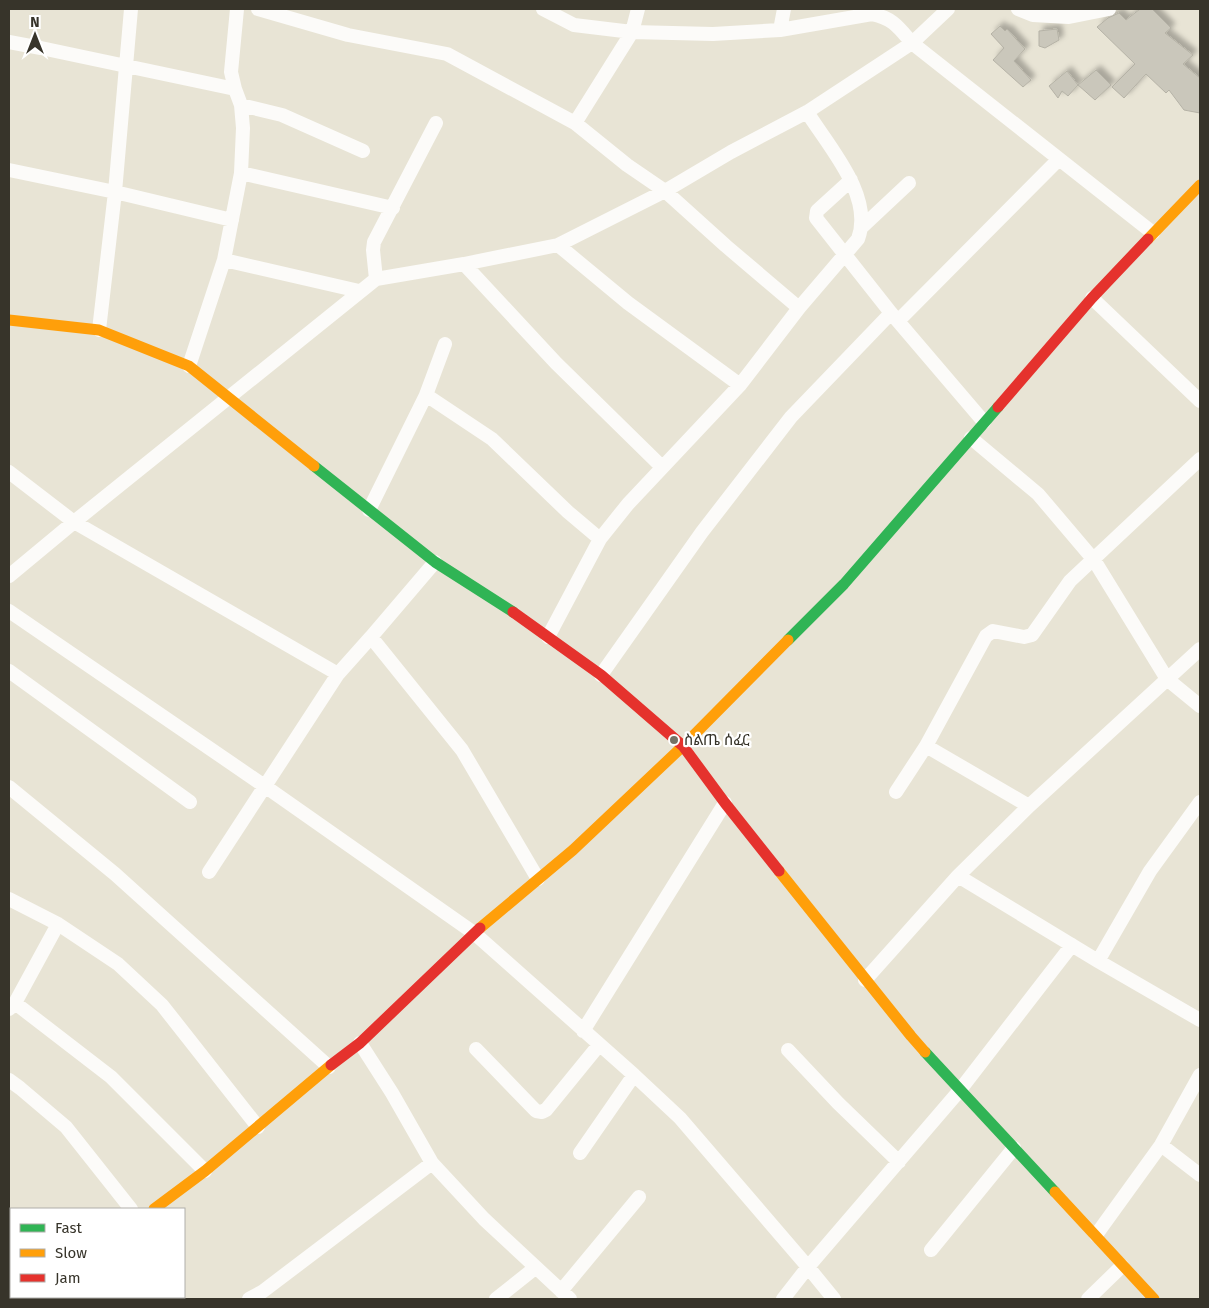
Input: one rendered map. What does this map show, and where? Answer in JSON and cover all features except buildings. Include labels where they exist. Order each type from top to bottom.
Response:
[{"type":"street","points":[[99,330],[115,192],[131,9]]},
{"type":"street","points":[[188,366],[224,260],[241,173],[241,105],[231,72],[237,9]]},
{"type":"street","points":[[258,9],[348,35],[447,54],[575,123],[627,165],[665,191],[799,308]]},
{"type":"street","points":[[543,9],[574,25],[632,32],[713,34],[780,30],[872,14],[882,16],[892,20],[912,43],[1153,233]]},
{"type":"street","points":[[575,123],[632,32],[638,9]]},
{"type":"street","points":[[780,30],[784,9]]},
{"type":"street","points":[[9,576],[376,279],[558,245],[665,191],[731,152],[807,112],[912,43],[948,9]]},
{"type":"street","points":[[1018,9],[1033,15],[1069,17],[1109,9]]},
{"type":"street","points":[[9,42],[235,89]]},
{"type":"street","points":[[241,105],[282,115],[363,151]]},
{"type":"street","points":[[548,638],[600,539],[628,504],[740,385],[799,308],[858,239],[862,228],[858,197],[851,180],[807,112]]},
{"type":"street","points":[[376,279],[373,255],[374,242],[436,123]]},
{"type":"street","points":[[602,675],[702,532],[790,417],[1058,160]]},
{"type":"street","points":[[9,170],[115,192],[232,220]]},
{"type":"street","points":[[241,173],[393,208]]},
{"type":"street","points":[[851,180],[816,214],[816,218],[895,317],[984,422]]},
{"type":"street","points":[[862,228],[909,183]]},
{"type":"street","points":[[155,1208],[204,1172],[360,1043],[474,933],[573,850],[682,746],[844,584],[1092,298],[1200,185]]},
{"type":"street","points":[[558,245],[628,303],[740,385]]},
{"type":"street","points":[[224,260],[359,291]]},
{"type":"street","points":[[464,264],[556,363],[662,467]]},
{"type":"street","points":[[1092,298],[1200,401]]},
{"type":"street","points":[[9,320],[99,330],[188,366],[435,562],[516,614],[602,675],[682,746],[725,803],[911,1036],[1154,1299]]},
{"type":"street","points":[[369,510],[426,395],[445,344]]},
{"type":"street","points":[[426,395],[492,439],[568,512],[600,539]]},
{"type":"street","points":[[971,438],[1038,494],[1094,560],[1167,679],[1200,706]]},
{"type":"street","points":[[896,792],[926,746],[986,636],[993,631],[1024,637],[1032,635],[1070,581],[1200,459]]},
{"type":"street","points":[[9,472],[74,522],[338,674]]},
{"type":"street","points":[[210,872],[338,674],[435,562]]},
{"type":"street","points":[[9,611],[266,787],[474,933],[680,1118],[834,1299]]},
{"type":"street","points":[[371,637],[462,750],[538,879]]},
{"type":"street","points":[[865,980],[958,876],[1029,806],[1200,649]]},
{"type":"street","points":[[9,671],[190,802]]},
{"type":"street","points":[[926,746],[1029,806]]},
{"type":"street","points":[[9,788],[116,874],[329,1067]]},
{"type":"street","points":[[1098,961],[1150,871],[1200,802]]},
{"type":"street","points":[[583,1031],[725,803]]},
{"type":"street","points":[[958,876],[1200,1020]]},
{"type":"street","points":[[9,899],[58,924],[118,964],[162,1005],[258,1127]]},
{"type":"street","points":[[58,924],[12,1006],[110,1077],[204,1172]]},
{"type":"street","points":[[783,1299],[808,1267],[960,1090],[1072,945]]},
{"type":"street","points":[[360,1043],[392,1093],[432,1163],[484,1219],[565,1295],[639,1197]]},
{"type":"street","points":[[476,1049],[536,1111],[542,1112],[546,1110],[599,1045]]},
{"type":"street","points":[[788,1050],[838,1103],[899,1162]]},
{"type":"street","points":[[580,1153],[634,1075]]},
{"type":"street","points":[[1096,1236],[1161,1145],[1200,1075]]},
{"type":"street","points":[[9,1080],[66,1128],[130,1208]]},
{"type":"street","points":[[1161,1145],[1200,1175]]},
{"type":"street","points":[[930,1250],[1014,1148]]},
{"type":"street","points":[[249,1299],[262,1292],[432,1163]]},
{"type":"street","points":[[1088,1299],[1122,1266]]},
{"type":"street","points":[[496,1299],[535,1268]]},
{"type":"traffic: fast","points":[[788,640],[844,584],[998,407]]},
{"type":"traffic: fast","points":[[314,466],[435,562],[513,612]]},
{"type":"traffic: fast","points":[[925,1052],[1055,1192]]},
{"type":"traffic: slow","points":[[1148,239],[1200,185]]},
{"type":"traffic: slow","points":[[9,320],[99,330],[189,366],[314,466]]},
{"type":"traffic: slow","points":[[480,928],[573,850],[683,746],[788,640]]},
{"type":"traffic: slow","points":[[779,871],[925,1052]]},
{"type":"traffic: slow","points":[[155,1208],[205,1171],[331,1065]]},
{"type":"traffic: slow","points":[[1055,1192],[1154,1299]]},
{"type":"traffic: jam","points":[[998,407],[1092,298],[1148,239]]},
{"type":"traffic: jam","points":[[513,612],[601,675],[683,746],[779,871]]},
{"type":"traffic: jam","points":[[331,1065],[360,1043],[480,928]]},
{"type":"place","name":"ስልጤ ሰፈር","points":[[674,740]]}]
